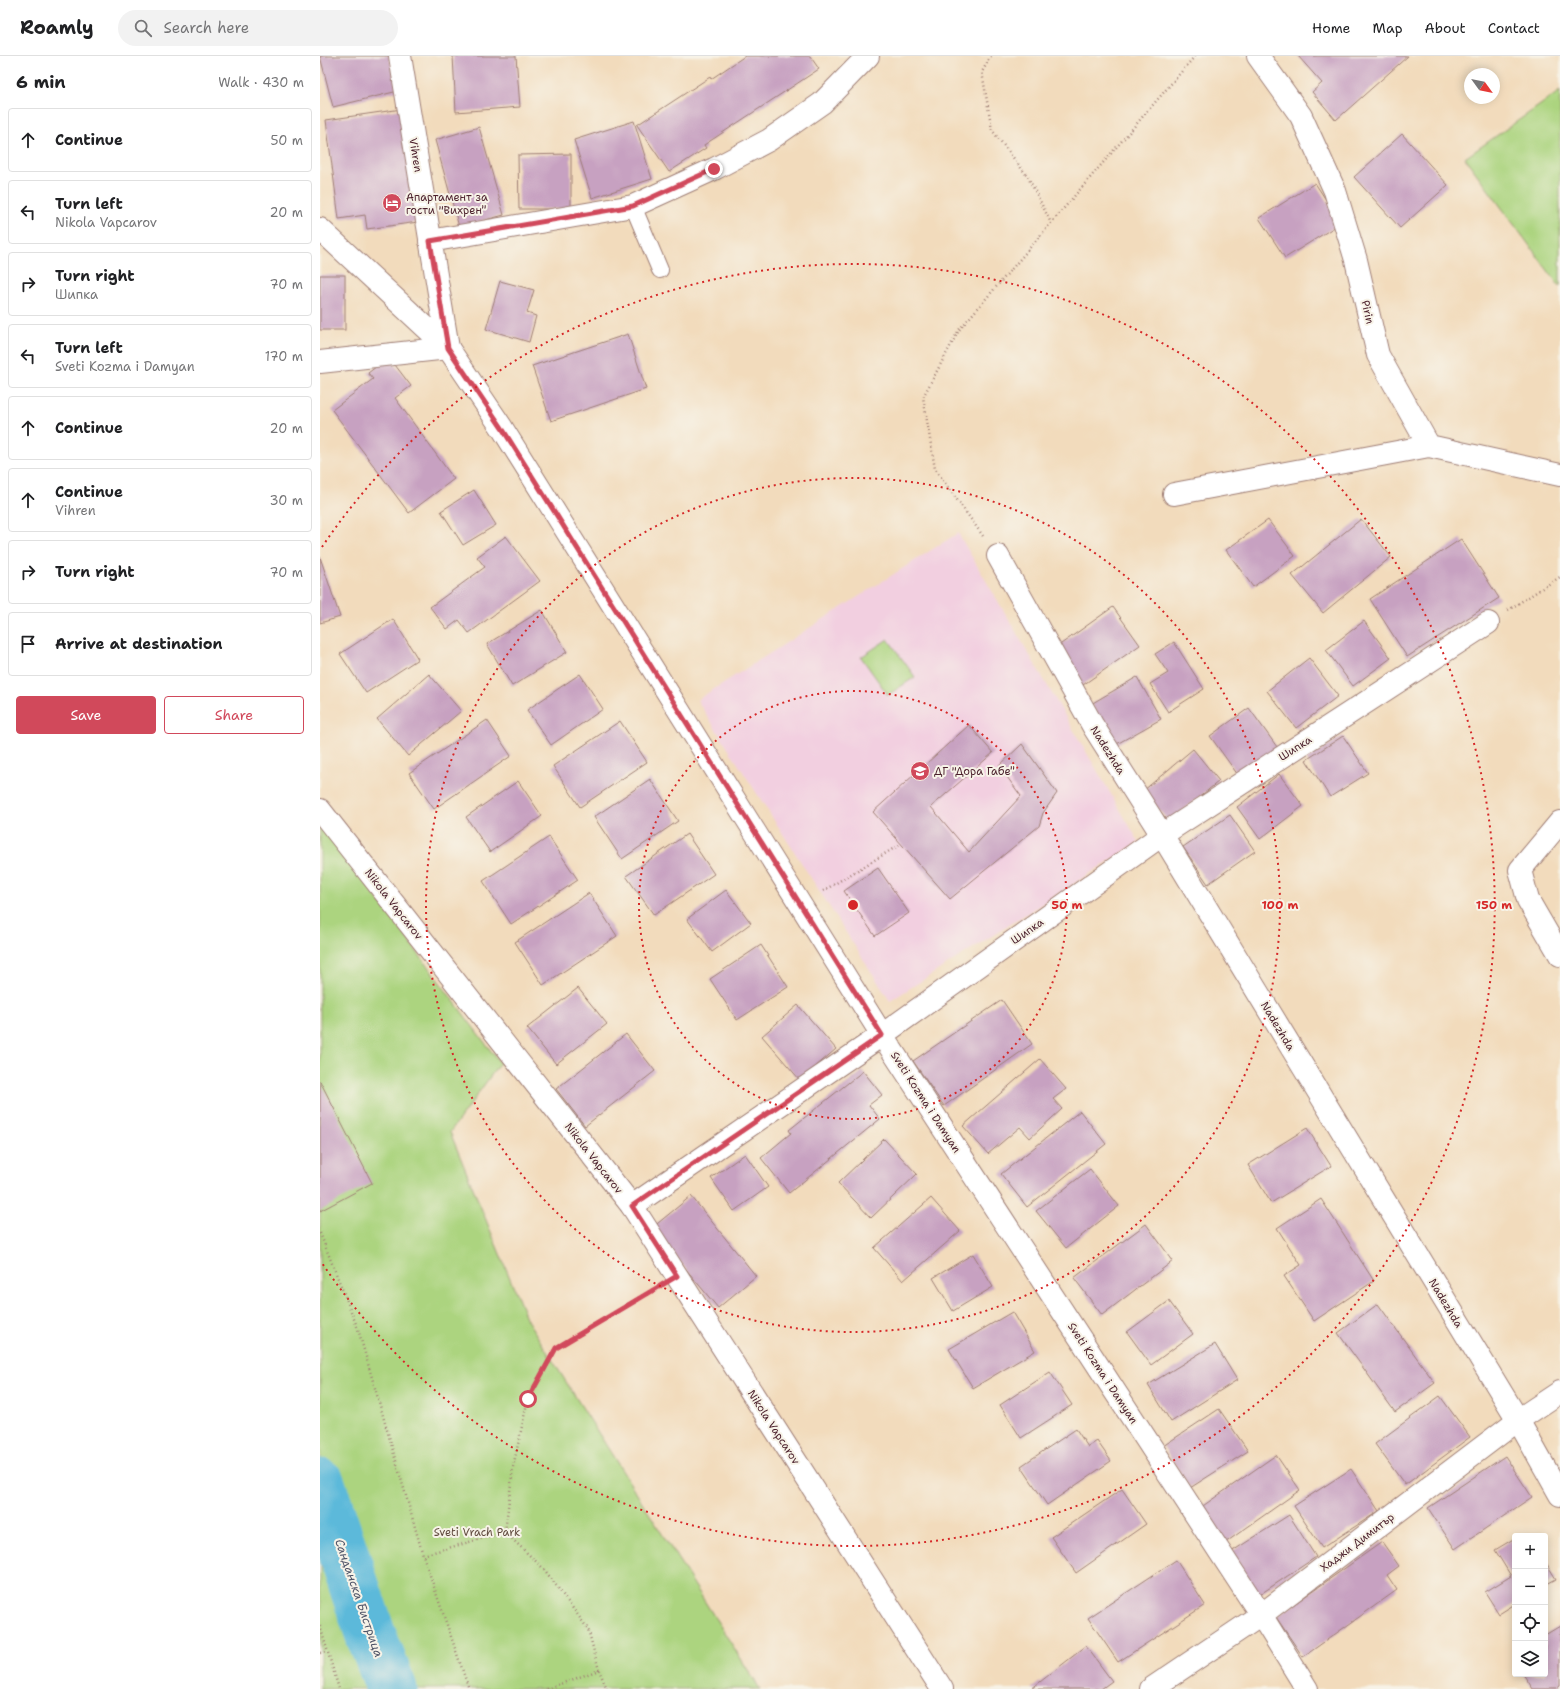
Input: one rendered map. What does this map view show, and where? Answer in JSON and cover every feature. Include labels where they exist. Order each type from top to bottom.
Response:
[{"type":"street","name":"Vihren","points":[[400,56],[448,348]]},
{"type":"street","points":[[430,241],[633,206],[714,169],[769,140],[822,103],[868,56]]},
{"type":"street","name":"Pirin","points":[[1258,56],[1300,116],[1335,191],[1356,260],[1378,355],[1429,446]]},
{"type":"street","points":[[320,229],[448,348]]},
{"type":"street","points":[[320,362],[448,348]]},
{"type":"street","name":"Sveti Kozma i Damyan","points":[[448,348],[502,428],[882,1035],[1261,1615],[1307,1689]]},
{"type":"street","points":[[1174,494],[1429,446],[1560,475]]},
{"type":"street","name":"Nadezhda","points":[[998,556],[1093,726],[1162,835],[1518,1420],[1560,1495]]},
{"type":"street","name":"Шипка","points":[[632,1206],[882,1035],[1162,835],[1488,623]]},
{"type":"street","name":"Nikola Vapcarov","points":[[320,810],[632,1206],[942,1689]]},
{"type":"street","points":[[1560,822],[1520,870],[1528,900],[1560,955]]},
{"type":"street","name":"Хаджи Димитър","points":[[1151,1689],[1261,1615],[1518,1420],[1560,1392]]},
{"type":"lane","points":[[633,206],[660,270]]},
{"type":"path","points":[[991,56],[982,72],[992,130],[1028,176],[1051,223]]},
{"type":"path","points":[[998,556],[935,469],[923,397],[960,330],[1051,223],[1170,88],[1195,56]]},
{"type":"path","points":[[1488,623],[1560,577]]},
{"type":"path","points":[[800,904],[901,844]]},
{"type":"path","points":[[320,1233],[358,1329],[423,1555],[468,1689]]},
{"type":"path","points":[[505,1532],[513,1466],[528,1399],[556,1348],[677,1276]]},
{"type":"path","points":[[423,1555],[505,1532]]},
{"type":"path","points":[[505,1532],[544,1569],[588,1629],[599,1670],[607,1689]]},
{"type":"path","points":[[320,1626],[339,1689]]},
{"type":"path","points":[[320,1653],[327,1652]]},
{"type":"path","points":[[546,1689],[599,1670]]},
{"type":"shaded area","name":"ДГ \"Дора Габе\"","points":[[958,533],[1139,842],[890,1001],[697,700]]},
{"type":"green space","points":[[1560,91],[1560,287],[1465,158]]},
{"type":"green space","points":[[888,639],[915,677],[888,695],[861,657]]},
{"type":"green space","name":"Sveti Vrach Park","points":[[320,822],[500,1063],[450,1132],[527,1320],[760,1689],[320,1689]]},
{"type":"building","points":[[320,56],[389,56],[398,91],[333,107]]},
{"type":"building","points":[[453,56],[516,56],[520,107],[456,112]]},
{"type":"building","points":[[745,56],[810,56],[819,69],[704,145],[706,148],[669,172],[637,125]]},
{"type":"building","points":[[1298,56],[1408,56],[1336,120],[1312,92],[1322,83]]},
{"type":"building","points":[[402,109],[418,222],[367,229],[365,215],[339,219],[326,120]]},
{"type":"building","points":[[634,121],[652,179],[592,198],[574,140]]},
{"type":"building","points":[[479,127],[504,215],[459,227],[435,140]]},
{"type":"building","points":[[1402,134],[1448,185],[1400,228],[1354,177]]},
{"type":"building","points":[[571,154],[571,209],[519,209],[518,155]]},
{"type":"building","points":[[1315,183],[1341,223],[1285,258],[1259,218]]},
{"type":"building","points":[[320,275],[345,275],[345,330],[320,330]]},
{"type":"building","points":[[500,281],[534,290],[527,313],[536,316],[529,342],[486,329]]},
{"type":"building","points":[[628,334],[646,389],[551,421],[532,366]]},
{"type":"building","points":[[389,357],[411,386],[395,398],[454,479],[409,513],[332,410],[373,379],[368,373]]},
{"type":"building","points":[[474,490],[496,525],[463,545],[441,511]]},
{"type":"building","points":[[1361,519],[1391,557],[1323,613],[1292,575]]},
{"type":"building","points":[[1268,520],[1295,556],[1253,587],[1226,550]]},
{"type":"building","points":[[506,536],[540,581],[469,633],[459,620],[447,629],[430,607],[485,567],[477,557]]},
{"type":"building","points":[[1461,539],[1499,598],[1407,657],[1370,599]]},
{"type":"building","points":[[320,557],[340,617],[320,623]]},
{"type":"building","points":[[1113,607],[1140,645],[1080,687],[1054,649]]},
{"type":"building","points":[[542,610],[567,652],[512,686],[487,644]]},
{"type":"building","points":[[393,619],[418,659],[366,693],[340,654]]},
{"type":"building","points":[[1364,621],[1391,658],[1353,686],[1326,650]]},
{"type":"building","points":[[1174,642],[1204,689],[1168,712],[1150,684],[1168,673],[1155,654]]},
{"type":"building","points":[[1309,658],[1338,696],[1296,728],[1267,691]]},
{"type":"building","points":[[429,674],[461,711],[408,756],[377,719]]},
{"type":"building","points":[[580,674],[603,709],[551,745],[527,710]]},
{"type":"building","points":[[1137,677],[1161,719],[1115,745],[1091,704]]},
{"type":"building","points":[[1249,708],[1277,747],[1238,775],[1210,736]]},
{"type":"building","points":[[487,720],[511,756],[434,809],[409,773]]},
{"type":"building","points":[[620,721],[647,762],[580,807],[553,766]]},
{"type":"building","points":[[969,725],[993,753],[931,807],[969,852],[1021,796],[999,766],[1022,744],[1057,793],[1043,813],[1039,826],[950,899],[873,812]]},
{"type":"building","points":[[1343,736],[1368,773],[1330,797],[1306,760]]},
{"type":"building","points":[[1193,749],[1219,781],[1169,822],[1143,791]]},
{"type":"building","points":[[1279,774],[1303,806],[1260,839],[1237,807]]},
{"type":"building","points":[[650,779],[678,821],[622,859],[594,817]]},
{"type":"building","points":[[518,781],[542,816],[490,852],[466,817]]},
{"type":"building","points":[[1230,815],[1255,851],[1208,884],[1183,847]]},
{"type":"building","points":[[687,834],[714,874],[654,915],[626,876]]},
{"type":"building","points":[[549,837],[578,880],[511,924],[483,881]]},
{"type":"building","points":[[878,868],[909,913],[875,936],[844,891]]},
{"type":"building","points":[[726,890],[751,923],[712,952],[687,919]]},
{"type":"building","points":[[589,893],[617,936],[543,985],[515,942]]},
{"type":"building","points":[[761,945],[788,987],[737,1020],[710,979]]},
{"type":"building","points":[[578,988],[607,1024],[556,1064],[527,1028]]},
{"type":"building","points":[[1002,1000],[1032,1044],[944,1106],[913,1061]]},
{"type":"building","points":[[798,1005],[836,1049],[800,1080],[762,1036]]},
{"type":"building","points":[[626,1034],[655,1071],[585,1126],[556,1089]]},
{"type":"building","points":[[1040,1059],[1066,1089],[1053,1099],[1062,1109],[1030,1138],[1020,1127],[988,1154],[963,1126]]},
{"type":"building","points":[[863,1071],[882,1095],[869,1105],[880,1119],[789,1193],[761,1158],[791,1133],[789,1130]]},
{"type":"building","points":[[320,1081],[372,1183],[320,1211]]},
{"type":"building","points":[[1080,1111],[1106,1144],[1027,1207],[1001,1174]]},
{"type":"building","points":[[1307,1128],[1331,1166],[1271,1203],[1248,1165]]},
{"type":"building","points":[[884,1139],[917,1174],[871,1218],[838,1183]]},
{"type":"building","points":[[745,1154],[768,1187],[734,1211],[711,1178]]},
{"type":"building","points":[[1090,1169],[1119,1206],[1066,1248],[1036,1211]]},
{"type":"building","points":[[691,1196],[756,1276],[718,1308],[652,1228]]},
{"type":"building","points":[[931,1198],[960,1231],[903,1281],[874,1248]]},
{"type":"building","points":[[1321,1199],[1374,1281],[1314,1321],[1284,1276],[1301,1265],[1277,1228]]},
{"type":"building","points":[[1146,1224],[1173,1261],[1102,1315],[1074,1278]]},
{"type":"building","points":[[973,1254],[993,1287],[953,1311],[933,1278]]},
{"type":"building","points":[[1169,1301],[1193,1334],[1151,1365],[1127,1332]]},
{"type":"building","points":[[1378,1304],[1435,1383],[1395,1412],[1338,1333]]},
{"type":"building","points":[[1012,1312],[1035,1351],[973,1388],[949,1349]]},
{"type":"building","points":[[1215,1344],[1237,1380],[1171,1422],[1148,1385]]},
{"type":"building","points":[[1050,1372],[1072,1405],[1021,1438],[1000,1405]]},
{"type":"building","points":[[1440,1396],[1470,1437],[1405,1485],[1375,1444]]},
{"type":"building","points":[[1219,1409],[1248,1451],[1190,1488],[1163,1446]]},
{"type":"building","points":[[1076,1429],[1088,1447],[1097,1441],[1111,1461],[1047,1505],[1021,1466]]},
{"type":"building","points":[[1276,1455],[1300,1490],[1222,1545],[1197,1510]]},
{"type":"building","points":[[1505,1456],[1532,1497],[1455,1549],[1428,1508]]},
{"type":"building","points":[[1351,1469],[1379,1511],[1322,1548],[1294,1506]]},
{"type":"building","points":[[1122,1489],[1146,1524],[1076,1573],[1051,1537]]},
{"type":"building","points":[[1289,1515],[1316,1557],[1259,1595],[1231,1552]]},
{"type":"building","points":[[1512,1540],[1512,1606],[1499,1614],[1485,1592],[1511,1576],[1495,1550]]},
{"type":"building","points":[[1382,1542],[1399,1566],[1387,1575],[1397,1590],[1303,1657],[1276,1617]]},
{"type":"building","points":[[1176,1560],[1205,1605],[1118,1662],[1088,1618]]},
{"type":"building","points":[[1548,1566],[1556,1579],[1548,1583]]},
{"type":"building","points":[[1560,1626],[1560,1686],[1556,1689],[1533,1689],[1525,1677],[1548,1677],[1548,1633]]},
{"type":"building","points":[[1086,1646],[1112,1681],[1101,1689],[1031,1689]]},
{"type":"waterway","name":"Санданска Бистрица","points":[[320,1484],[370,1633],[392,1689]]},
{"type":"place","name":"Апартамент за гости \"Вихрен\"","points":[[392,203]]},
{"type":"place","name":"ДГ \"Дора Габе\"","points":[[920,771]]},
{"type":"route","points":[[528,1399],[556,1348],[677,1276],[632,1206],[882,1035],[502,428],[448,348],[430,241],[633,206],[714,169]]}]
